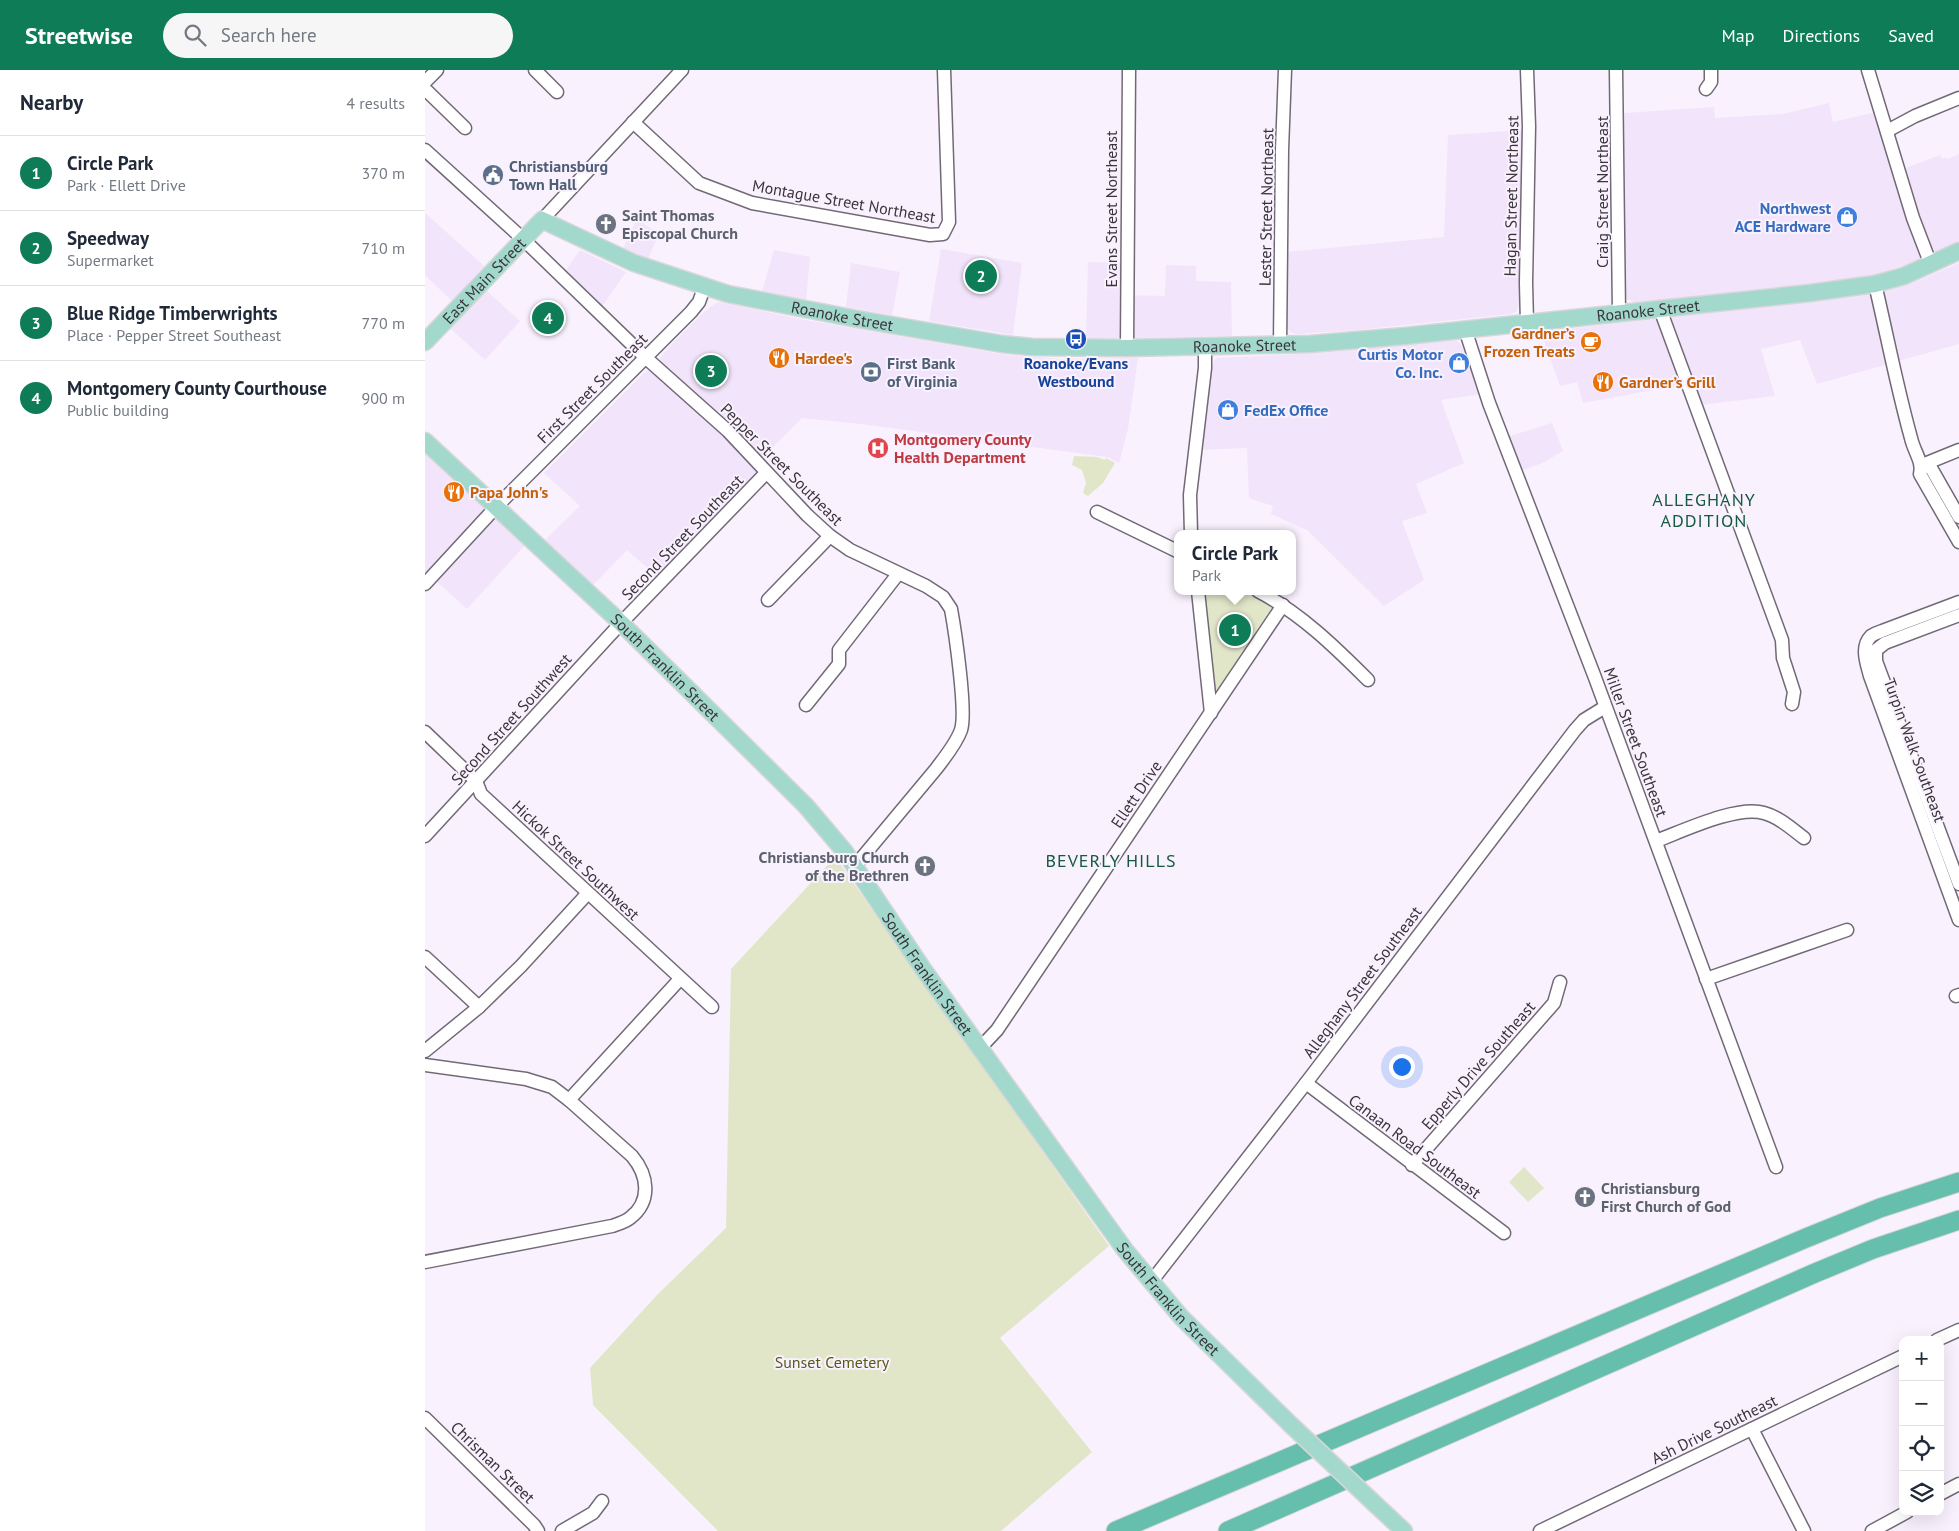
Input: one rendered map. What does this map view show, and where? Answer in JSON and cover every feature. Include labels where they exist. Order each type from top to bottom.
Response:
[{"type":"highway","points":[[1116,1531],[1806,1238],[1880,1208],[1959,1182]]},
{"type":"highway","points":[[1228,1531],[1815,1273],[1873,1249],[1959,1220]]},
{"type":"main road","name":"Roanoke Street","points":[[541,220],[634,263],[704,288],[778,305],[1002,344],[1072,349],[1280,345],[1339,341],[1660,309],[1875,284],[1904,276],[1959,252]]},
{"type":"main road","name":"East Main Street","points":[[425,342],[541,220]]},
{"type":"main road","name":"South Franklin Street","points":[[425,441],[621,623],[806,806],[855,866],[923,969],[1101,1218],[1151,1282],[1181,1317],[1403,1531]]},
{"type":"street","points":[[425,82],[437,70]]},
{"type":"street","points":[[535,70],[557,92]]},
{"type":"street","points":[[541,220],[682,70]]},
{"type":"street","name":"Montague Street Northeast","points":[[633,122],[699,183],[752,203],[930,235],[943,234],[949,222],[944,70]]},
{"type":"street","name":"Evans Street Northeast","points":[[1127,348],[1129,70]]},
{"type":"street","name":"Lester Street Northeast","points":[[1280,345],[1285,70]]},
{"type":"street","name":"Hagan Street Northeast","points":[[1527,70],[1529,126],[1527,323]]},
{"type":"street","name":"Craig Street Northeast","points":[[1616,70],[1619,313]]},
{"type":"street","points":[[1706,89],[1711,82],[1711,70]]},
{"type":"street","points":[[1868,70],[1913,218],[1931,265]]},
{"type":"street","points":[[425,89],[465,128]]},
{"type":"street","points":[[1887,132],[1915,116],[1959,98]]},
{"type":"street","name":"Pepper Street Southeast","points":[[425,150],[523,239],[645,357],[727,431],[766,473],[830,536],[850,550],[925,586],[943,597],[951,609],[963,719],[961,729],[948,753],[855,866]]},
{"type":"street","points":[[1875,284],[1905,419],[1913,447],[1922,465],[1920,474],[1959,542]]},
{"type":"street","name":"First Street Southeast","points":[[425,584],[496,507],[699,302],[704,288]]},
{"type":"street","points":[[1660,309],[1782,640],[1783,658],[1792,683],[1792,704]]},
{"type":"street","name":"Miller Street Southeast","points":[[1465,329],[1489,403],[1542,538],[1776,1167]]},
{"type":"street","points":[[1191,530],[1190,495],[1205,368],[1205,347]]},
{"type":"street","points":[[1922,465],[1959,450]]},
{"type":"street","points":[[1922,465],[1931,468],[1959,517]]},
{"type":"street","name":"Second Street Southeast","points":[[621,623],[766,473]]},
{"type":"street","points":[[1097,512],[1174,550]]},
{"type":"street","points":[[769,600],[830,536]]},
{"type":"street","points":[[806,705],[839,664],[839,650],[898,574]]},
{"type":"street","points":[[1198,595],[1211,713]]},
{"type":"street","points":[[1265,595],[1283,605],[1336,648],[1367,680]]},
{"type":"street","points":[[1959,602],[1871,636],[1871,649],[1959,615]]},
{"type":"street","name":"Ellett Drive","points":[[980,1048],[997,1030],[1283,605]]},
{"type":"street","name":"Second Street Southwest","points":[[425,836],[621,623]]},
{"type":"street","name":"Turpin Walk Southeast","points":[[1871,649],[1959,884]]},
{"type":"street","name":"Turpin Walk Southeast","points":[[1871,649],[1866,662],[1870,676],[1959,920]]},
{"type":"street","name":"Alleghany Street Southeast","points":[[1151,1282],[1306,1083],[1575,730],[1584,720],[1605,707]]},
{"type":"street","name":"Hickok Street Southwest","points":[[425,732],[476,781],[481,794],[680,980],[712,1007]]},
{"type":"street","points":[[1655,841],[1728,814],[1749,810],[1764,812],[1778,818],[1804,838]]},
{"type":"street","points":[[425,1051],[479,1007],[521,966],[588,893]]},
{"type":"street","points":[[1706,979],[1847,930]]},
{"type":"street","points":[[425,957],[479,1007]]},
{"type":"street","points":[[569,1100],[680,980]]},
{"type":"street","name":"Epperly Drive Southeast","points":[[1412,1166],[1554,1003],[1560,982]]},
{"type":"street","points":[[425,1065],[527,1079],[552,1087],[569,1100],[640,1165],[646,1185],[645,1197],[639,1209],[630,1219],[612,1226],[425,1262]]},
{"type":"street","name":"Canaan Road Southeast","points":[[1306,1083],[1412,1166],[1504,1233]]},
{"type":"street","points":[[1944,1337],[1959,1330]]},
{"type":"street","name":"Ash Drive Southeast","points":[[1540,1531],[1899,1358]]},
{"type":"street","name":"Chrisman Street","points":[[425,1418],[538,1531]]},
{"type":"street","points":[[1752,1429],[1804,1531]]},
{"type":"street","points":[[1944,1492],[1959,1484]]},
{"type":"street","points":[[561,1531],[593,1513],[602,1501]]},
{"type":"street","points":[[1871,1531],[1899,1516]]},
{"type":"shaded area","points":[[1829,103],[1833,122],[1876,112],[1920,257],[1918,261],[1867,277],[1637,303],[1627,299],[1624,294],[1622,209],[1624,113],[1714,107],[1715,118],[1783,114]]},
{"type":"shaded area","points":[[1525,130],[1524,211],[1520,225],[1520,303],[1516,312],[1357,330],[1297,334],[1290,332],[1286,326],[1287,252],[1444,237],[1448,135]]},
{"type":"shaded area","points":[[1959,154],[1959,241],[1933,252],[1924,232],[1903,169],[1940,155],[1942,159],[1946,157],[1947,159]]},
{"type":"shaded area","points":[[425,213],[484,266],[470,281],[471,285],[454,303],[425,275]]},
{"type":"shaded area","points":[[637,219],[659,234],[648,259],[623,249]]},
{"type":"shaded area","points":[[941,249],[1022,263],[1013,335],[929,321]]},
{"type":"shaded area","points":[[580,250],[626,272],[601,308],[564,273]]},
{"type":"shaded area","points":[[774,250],[810,257],[806,300],[762,292]]},
{"type":"shaded area","points":[[1088,262],[1121,263],[1121,295],[1165,296],[1166,265],[1196,266],[1196,281],[1231,282],[1232,336],[1086,339]]},
{"type":"shaded area","points":[[851,263],[900,272],[892,315],[846,307]]},
{"type":"shaded area","points":[[1959,263],[1959,344],[1817,384],[1800,340],[1761,349],[1775,396],[1700,405],[1692,383],[1583,403],[1577,382],[1560,386],[1541,332],[1884,292],[1913,283]]},
{"type":"shaded area","points":[[486,290],[520,321],[485,360],[450,328],[450,325],[457,321]]},
{"type":"shaded area","points":[[719,302],[800,319],[1007,355],[1062,359],[1138,358],[1128,429],[1119,463],[1107,457],[861,424],[802,418],[760,460],[660,365],[660,358],[669,347],[703,313]]},
{"type":"shaded area","points":[[1455,340],[1462,347],[1480,394],[1441,400],[1464,463],[1416,484],[1427,513],[1402,521],[1424,580],[1384,606],[1307,530],[1271,514],[1273,506],[1249,498],[1247,448],[1199,450],[1210,370],[1216,358],[1320,353]]},
{"type":"shaded area","points":[[650,370],[730,441],[756,469],[756,477],[659,578],[627,550],[592,586],[544,541],[580,506],[544,473],[645,372]]},
{"type":"shaded area","points":[[1552,423],[1563,451],[1542,463],[1521,471],[1507,437]]},
{"type":"shaded area","points":[[425,450],[526,544],[467,609],[425,571]]},
{"type":"green space","points":[[1074,456],[1097,457],[1105,460],[1106,458],[1115,463],[1103,483],[1088,496],[1083,493],[1086,483],[1082,470],[1072,465]]},
{"type":"green space","points":[[1203,595],[1257,595],[1272,603],[1274,608],[1217,694],[1215,692]]},
{"type":"green space","name":"Sunset Cemetery","points":[[835,857],[1109,1246],[1000,1338],[1092,1452],[1001,1531],[718,1531],[593,1405],[590,1368],[657,1295],[726,1228],[731,969]]},
{"type":"green space","points":[[1524,1167],[1544,1188],[1528,1202],[1509,1182]]},
{"type":"place","name":"Christiansburg Town Hall","points":[[493,175]]},
{"type":"place","name":"Northwest ACE Hardware","points":[[1847,217]]},
{"type":"place","name":"Saint Thomas Episcopal Church","points":[[606,224]]},
{"type":"place","name":"Speedway","points":[[981,276]]},
{"type":"place","name":"Montgomery County Courthouse","points":[[548,318]]},
{"type":"place","name":"Roanoke/Evans Westbound","points":[[1076,339]]},
{"type":"place","name":"Gardner’s Frozen Treats","points":[[1591,342]]},
{"type":"place","name":"Hardee's","points":[[779,358]]},
{"type":"place","name":"Curtis Motor Co. Inc.","points":[[1459,363]]},
{"type":"place","name":"Blue Ridge Timberwrights","points":[[711,371]]},
{"type":"place","name":"First Bank of Virginia","points":[[871,372]]},
{"type":"place","name":"Gardner’s Grill","points":[[1603,382]]},
{"type":"place","name":"FedEx Office","points":[[1228,410]]},
{"type":"place","name":"Montgomery County Health Department","points":[[878,448]]},
{"type":"place","name":"Papa John's","points":[[454,492]]},
{"type":"place","name":"Circle Park","points":[[1235,630]]},
{"type":"place","name":"Christiansburg Church of the Brethren","points":[[925,866]]},
{"type":"place","name":"Christiansburg First Church of God","points":[[1585,1197]]},
{"type":"district","name":"ALLEGHANY ADDITION","points":[[1704,510]]},
{"type":"district","name":"BEVERLY HILLS","points":[[1111,861]]}]
